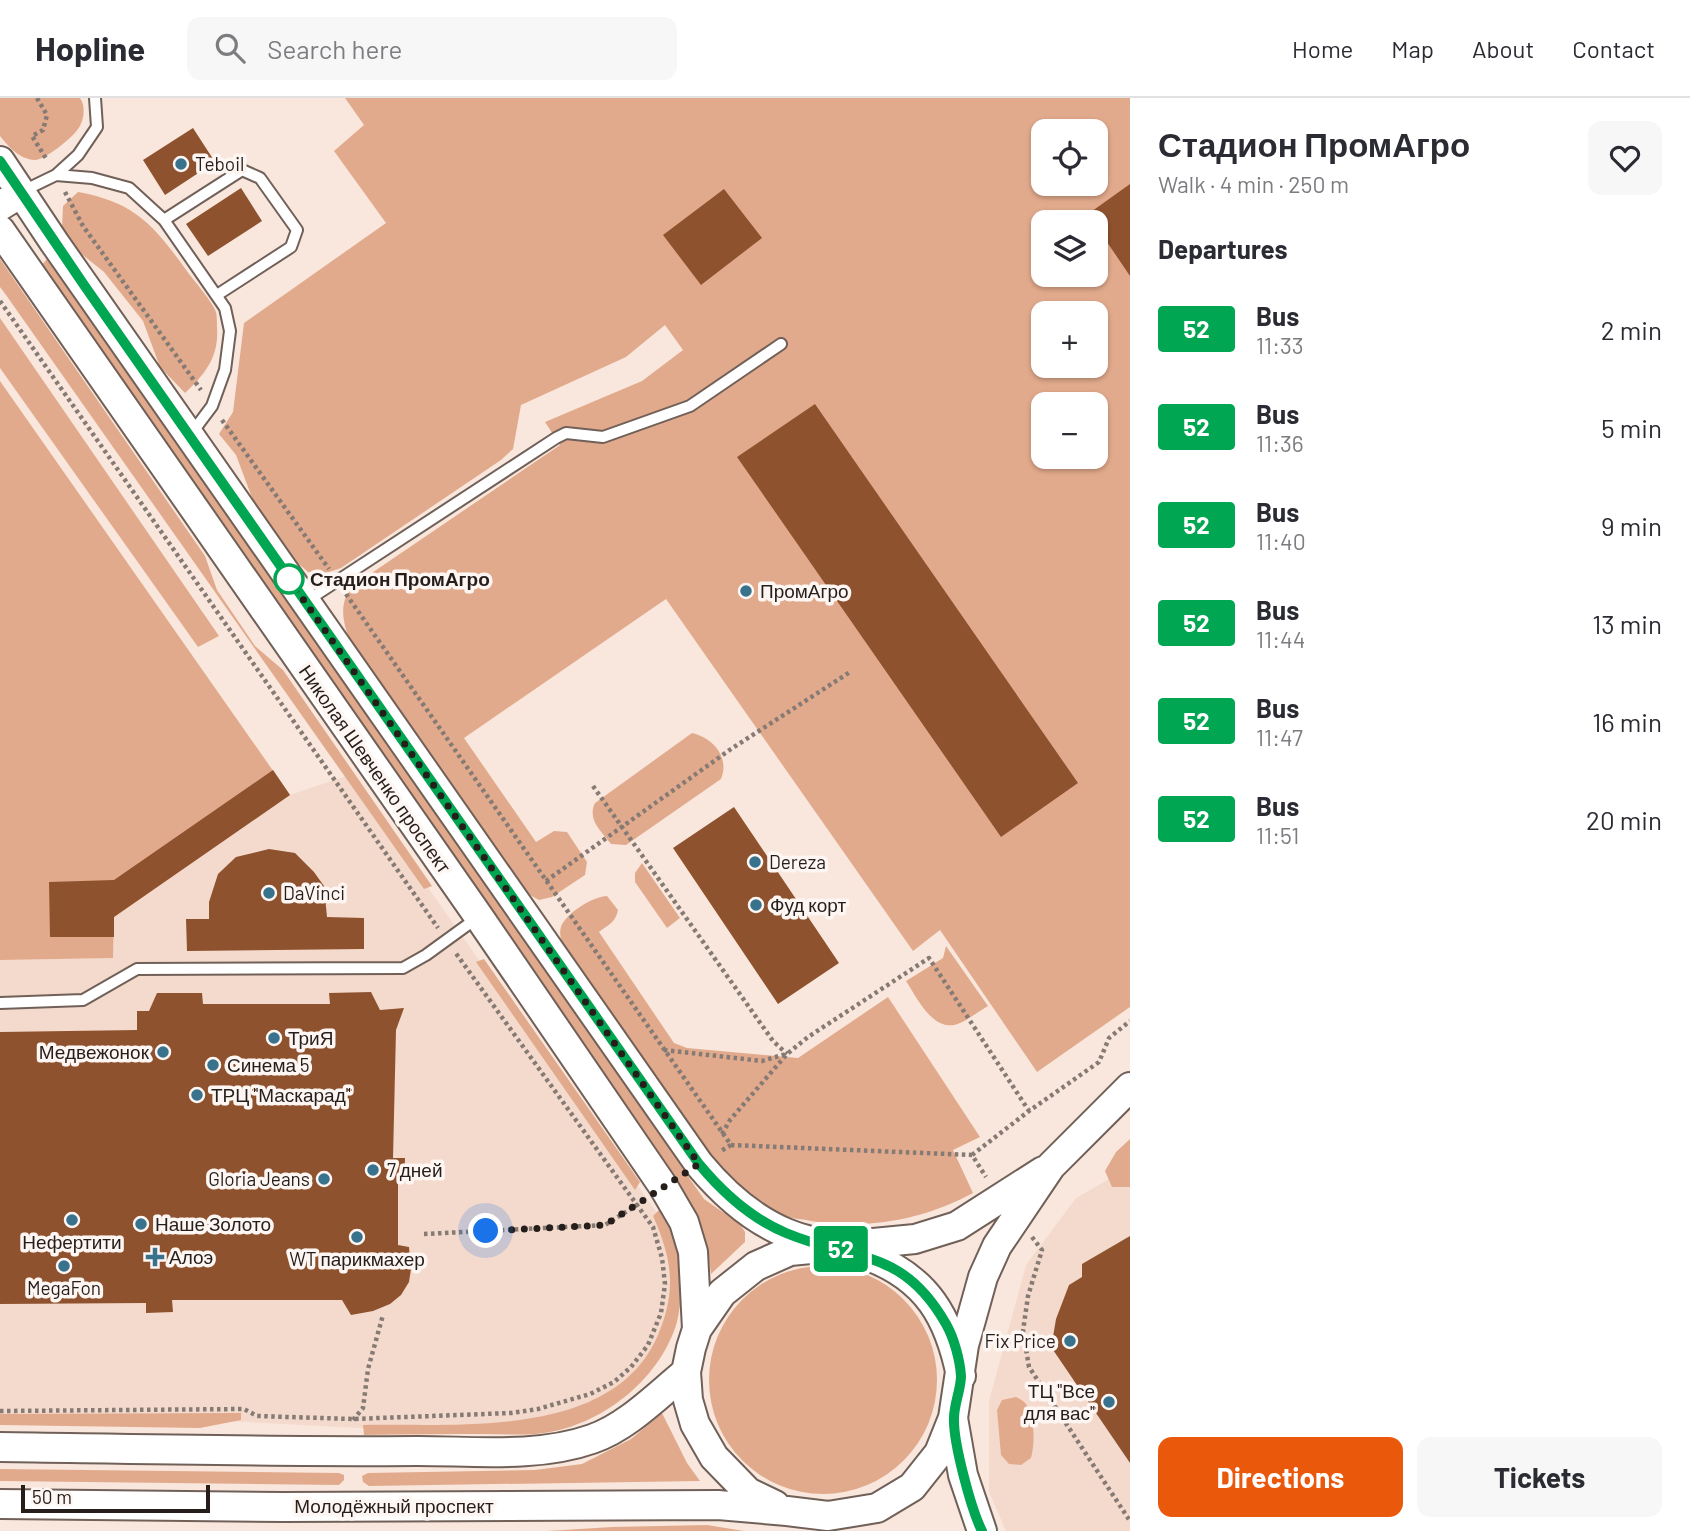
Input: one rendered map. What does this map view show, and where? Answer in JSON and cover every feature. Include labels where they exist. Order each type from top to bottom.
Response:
[{"type":"main road","name":"Николая Шевченко проспект","points":[[0,161],[10,199],[190,436],[699,1164],[721,1191],[750,1214],[786,1233],[834,1247]]},
{"type":"main road","name":"Николая Шевченко проспект","points":[[0,230],[663,1186],[684,1222],[693,1252],[697,1329]]},
{"type":"main road","name":"Молодёжный проспект","points":[[0,1504],[270,1507],[704,1505],[828,1516],[877,1508],[912,1487],[939,1453],[953,1419],[964,1345],[982,1277],[997,1246],[1051,1166],[1130,1087]]},
{"type":"main road","name":"Молодёжный проспект","points":[[787,1511],[748,1492],[715,1457],[695,1424],[688,1400],[687,1372],[691,1348],[697,1329],[722,1293],[755,1266],[790,1251],[915,1239],[957,1226],[1051,1166]]},
{"type":"main road","name":"Молодёжный проспект","points":[[834,1247],[867,1256],[899,1270],[925,1293],[948,1326],[961,1376]]},
{"type":"main road","points":[[0,1447],[354,1452],[505,1451],[562,1447],[594,1439],[620,1424],[687,1372]]},
{"type":"main road","points":[[953,1419],[964,1475],[982,1531]]},
{"type":"main road","points":[[828,1516],[863,1531]]},
{"type":"lane","points":[[10,199],[56,174],[78,155],[97,127],[95,98]]},
{"type":"lane","points":[[164,220],[242,170],[260,178],[297,230],[291,247],[217,295]]},
{"type":"lane","points":[[56,174],[92,178],[130,188],[164,220],[225,307],[230,331],[225,370],[212,405],[190,436]]},
{"type":"lane","points":[[305,602],[556,438],[566,433],[603,437],[690,405],[781,344]]},
{"type":"lane","points":[[0,1003],[83,1000],[137,969],[402,968],[426,955],[479,917]]},
{"type":"path","points":[[37,98],[47,115],[43,130],[32,136],[56,174],[83,226],[338,582],[731,1145],[699,1164]]},
{"type":"path","points":[[0,301],[447,940],[653,1227],[662,1258],[665,1284],[661,1313],[648,1345],[631,1367],[614,1382],[590,1394],[538,1409],[511,1413],[353,1419],[257,1416],[244,1409],[0,1411]]},
{"type":"path","points":[[546,881],[731,749],[850,672]]},
{"type":"path","points":[[593,786],[774,1041],[787,1054]]},
{"type":"path","points":[[722,1134],[730,1120],[787,1054],[808,1037],[929,958],[1029,1111]]},
{"type":"path","points":[[972,1155],[1099,1062],[1109,1038],[1130,1021]]},
{"type":"path","points":[[664,1050],[762,1061],[787,1054]]},
{"type":"path","points":[[424,1234],[605,1225],[663,1186]]},
{"type":"path","points":[[354,1427],[353,1419],[363,1408],[368,1369],[383,1315]]},
{"type":"shaded area","points":[[0,98],[80,98],[84,109],[83,118],[75,133],[58,148],[39,159],[29,159],[15,152],[0,136]]},
{"type":"shaded area","name":"ПромАгро","points":[[345,98],[1130,98],[1130,1007],[1037,1072],[940,930],[913,951],[666,599],[464,738],[536,842],[554,831],[567,832],[587,862],[585,875],[552,897],[539,900],[528,894],[349,638],[343,616],[344,601],[357,583],[560,445],[545,422],[642,381],[683,350],[665,325],[626,357],[521,405],[513,449],[501,460],[341,568],[323,574],[308,572],[292,558],[254,503],[236,455],[219,434],[233,412],[244,323],[386,223],[334,151],[364,125]]},
{"type":"shaded area","points":[[78,192],[113,202],[140,217],[162,238],[214,307],[217,315],[216,348],[204,372],[185,393],[160,367],[143,321],[104,272],[74,248],[62,228],[63,206]]},
{"type":"shaded area","points":[[0,259],[205,556],[217,590],[255,646],[283,670],[432,886],[424,889],[0,287]]},
{"type":"shaded area","points":[[47,259],[55,265],[704,1199],[740,1224],[745,1232],[745,1242],[711,1274],[701,1230],[668,1168],[40,267]]},
{"type":"shaded area","points":[[0,318],[219,636],[198,647],[0,368]]},
{"type":"shaded area","points":[[0,381],[290,795],[114,917],[113,958],[0,960]]},
{"type":"shaded area","points":[[692,733],[707,739],[718,750],[723,763],[721,779],[626,845],[611,844],[594,820],[595,803]]},
{"type":"shaded area","points":[[349,775],[662,1220],[675,1275],[659,1349],[632,1381],[586,1412],[528,1428],[380,1429],[206,1420],[0,1418],[0,960],[113,958],[114,917],[290,795]]},
{"type":"shaded area","points":[[642,863],[680,918],[667,928],[635,882],[635,873]]},
{"type":"shaded area","points":[[607,896],[618,910],[613,920],[599,932],[674,1043],[687,1048],[798,1058],[888,997],[980,1137],[953,1150],[973,1193],[915,1216],[853,1224],[787,1217],[774,1212],[747,1194],[716,1163],[562,944],[560,929],[568,916],[587,903]]},
{"type":"shaded area","points":[[946,946],[988,1006],[954,1025],[946,1025],[931,1017],[906,981],[943,958]]},
{"type":"shaded area","points":[[484,959],[640,1182],[635,1190],[476,962]]},
{"type":"shaded area","points":[[1130,1139],[1130,1187],[1112,1187],[1105,1171],[1116,1152]]},
{"type":"shaded area","points":[[1130,1167],[1130,1531],[1006,1531],[989,1492],[989,1401],[1026,1265],[1076,1198]]},
{"type":"shaded area","points":[[660,1209],[678,1247],[681,1270],[679,1314],[669,1342],[658,1361],[645,1378],[611,1407],[571,1427],[542,1433],[364,1435],[363,1425],[442,1425],[529,1419],[570,1409],[606,1393],[636,1369],[658,1335],[664,1319],[670,1275],[664,1246],[653,1216]]},
{"type":"shaded area","points":[[823,1266],[845,1268],[867,1275],[904,1299],[928,1336],[935,1358],[935,1402],[928,1424],[904,1461],[867,1485],[845,1492],[823,1494],[801,1492],[779,1485],[742,1461],[718,1424],[711,1402],[709,1380],[711,1358],[718,1336],[742,1299],[779,1275],[801,1268]]},
{"type":"shaded area","points":[[1016,1397],[1029,1409],[1033,1431],[1031,1458],[1021,1465],[1009,1464],[1001,1455],[997,1410],[1002,1400]]},
{"type":"shaded area","points":[[241,1413],[241,1420],[200,1428],[0,1425],[0,1414]]},
{"type":"shaded area","points":[[662,1413],[687,1463],[700,1481],[369,1486],[363,1482],[362,1476],[368,1473],[535,1470],[582,1464],[631,1439]]},
{"type":"shaded area","points":[[0,1469],[339,1473],[344,1475],[344,1480],[339,1485],[0,1481]]},
{"type":"shaded area","points":[[707,1525],[744,1531],[547,1531],[612,1527]]},
{"type":"building","points":[[193,128],[215,162],[165,195],[143,160]]},
{"type":"building","points":[[1130,184],[1130,276],[1108,244],[1108,210],[1094,210]]},
{"type":"building","points":[[241,188],[262,221],[208,256],[186,224]]},
{"type":"building","points":[[724,189],[762,238],[701,285],[663,235]]},
{"type":"building","points":[[815,404],[1078,783],[1001,837],[737,457]]},
{"type":"building","points":[[273,770],[290,795],[114,917],[114,937],[50,937],[49,882],[114,880]]},
{"type":"building","name":"Фуд корт","points":[[734,807],[839,963],[778,1004],[673,848]]},
{"type":"building","name":"DaVinci","points":[[269,849],[295,853],[314,872],[324,886],[327,917],[364,918],[364,949],[187,951],[186,919],[209,919],[209,902],[218,874],[236,857]]},
{"type":"building","name":"ТРЦ \"Маскарад\"","points":[[371,992],[380,1010],[404,1008],[396,1030],[393,1158],[405,1158],[404,1184],[398,1184],[398,1245],[409,1247],[411,1269],[409,1282],[401,1295],[390,1304],[373,1311],[351,1315],[342,1300],[172,1300],[173,1312],[146,1313],[146,1303],[0,1304],[0,1032],[137,1030],[137,1011],[149,1011],[157,993],[202,993],[203,1004],[330,1004],[329,993]]},
{"type":"building","name":"ТЦ \"Все для вас\"","points":[[1130,1236],[1130,1463],[1047,1341],[1053,1337],[1056,1319],[1069,1285],[1082,1277],[1082,1264]]},
{"type":"bus line","name":"52","points":[[0,161],[502,884],[699,1164],[721,1191],[750,1214],[786,1233],[867,1256],[899,1270],[925,1293],[948,1326],[955,1349],[961,1376],[953,1419],[964,1475],[982,1531]]},
{"type":"place","name":"Teboil","points":[[181,164]]},
{"type":"place","name":"Стадион ПромАгро","points":[[289,579]]},
{"type":"place","name":"ПромАгро","points":[[746,591]]},
{"type":"place","name":"Dereza","points":[[755,862]]},
{"type":"place","name":"DaVinci","points":[[269,893]]},
{"type":"place","name":"Фуд корт","points":[[756,905]]},
{"type":"place","name":"ТриЯ","points":[[274,1038]]},
{"type":"place","name":"Медвежонок","points":[[163,1052]]},
{"type":"place","name":"Синема 5","points":[[213,1065]]},
{"type":"place","name":"ТРЦ \"Маскарад\"","points":[[197,1095]]},
{"type":"place","name":"7 дней","points":[[373,1170]]},
{"type":"place","name":"Gloria Jeans","points":[[324,1179]]},
{"type":"place","name":"Нефертити","points":[[72,1220]]},
{"type":"place","name":"Наше Золото","points":[[141,1224]]},
{"type":"place","name":"WT парикмахер","points":[[357,1237]]},
{"type":"place","name":"Алоэ","points":[[155,1257]]},
{"type":"place","name":"MegaFon","points":[[64,1266]]},
{"type":"place","name":"Fix Price","points":[[1070,1341]]},
{"type":"place","name":"ТЦ \"Все для вас\"","points":[[1109,1402]]},
{"type":"route","points":[[289,579],[699,1164],[605,1225],[486,1231]]}]
